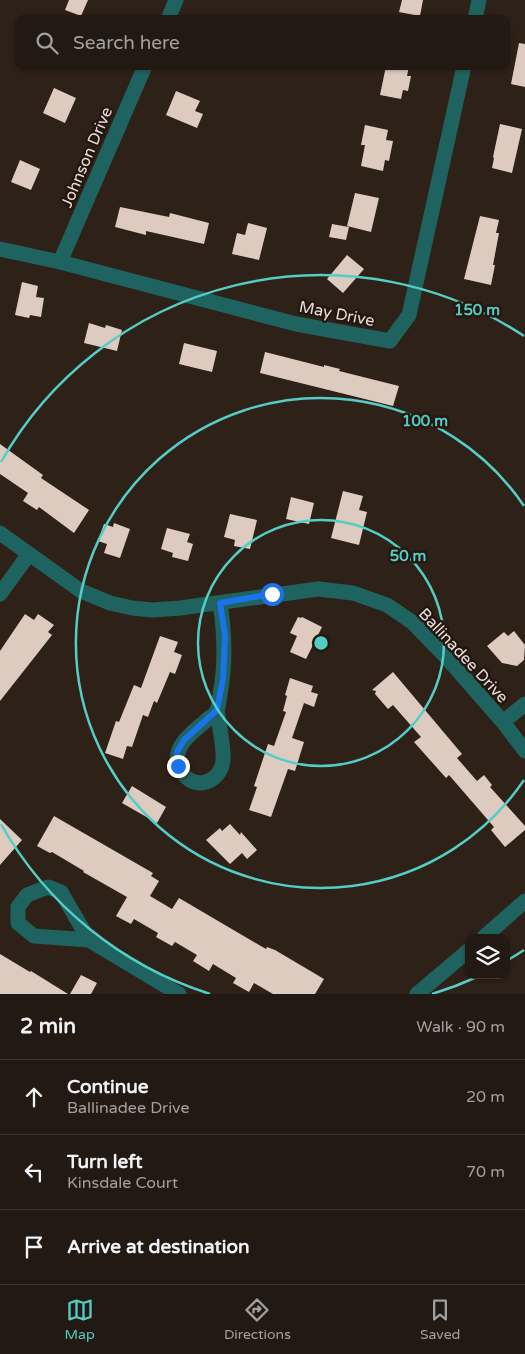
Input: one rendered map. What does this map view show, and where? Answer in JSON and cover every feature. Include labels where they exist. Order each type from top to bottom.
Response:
[{"type":"street","points":[[170,15],[176,0]]},
{"type":"street","points":[[476,15],[479,0]]},
{"type":"street","name":"Johnson Drive","points":[[60,262],[143,70]]},
{"type":"street","name":"May Drive","points":[[0,249],[60,262],[296,324],[390,341],[409,315],[463,70]]},
{"type":"street","name":"Ballinadee Drive","points":[[0,533],[80,591],[110,603],[154,610],[318,589],[353,593],[387,605],[412,622],[446,657],[503,722],[525,751]]},
{"type":"street","points":[[0,594],[29,554]]},
{"type":"street","points":[[217,710],[223,679],[225,635],[220,603]]},
{"type":"street","points":[[503,722],[525,704]]},
{"type":"street","points":[[89,940],[60,892],[48,888],[27,895],[18,907],[18,923],[34,936],[89,940],[179,994]]},
{"type":"street","points":[[488,934],[525,901]]},
{"type":"street","points":[[417,994],[465,953]]},
{"type":"building","points":[[69,0],[88,0],[81,15],[65,10]]},
{"type":"building","points":[[402,0],[423,0],[420,15],[399,12]]},
{"type":"building","points":[[519,43],[525,44],[525,87],[511,84]]},
{"type":"building","points":[[385,70],[408,70],[407,76],[411,76],[408,91],[403,90],[401,99],[380,95]]},
{"type":"building","points":[[54,88],[76,98],[65,123],[43,113]]},
{"type":"building","points":[[176,91],[200,101],[195,111],[203,114],[197,128],[166,115]]},
{"type":"building","points":[[500,124],[522,129],[512,173],[492,168]]},
{"type":"building","points":[[365,125],[388,130],[386,140],[393,141],[389,161],[385,160],[383,171],[361,166],[365,145],[361,145]]},
{"type":"building","points":[[20,160],[40,169],[31,190],[11,182]]},
{"type":"building","points":[[355,193],[379,198],[371,232],[347,226]]},
{"type":"building","points":[[120,207],[169,217],[170,213],[209,223],[204,244],[146,231],[146,235],[115,227]]},
{"type":"building","points":[[480,216],[499,220],[496,233],[499,233],[491,285],[464,279]]},
{"type":"building","points":[[248,223],[267,228],[259,260],[232,254],[237,233],[245,235]]},
{"type":"building","points":[[332,224],[349,227],[346,240],[329,237]]},
{"type":"building","points":[[347,255],[364,269],[343,293],[327,279]]},
{"type":"building","points":[[22,282],[38,286],[36,297],[44,298],[41,317],[30,315],[29,318],[15,315]]},
{"type":"building","points":[[89,323],[105,328],[106,325],[122,330],[117,351],[84,343]]},
{"type":"building","points":[[184,343],[217,351],[212,372],[179,364]]},
{"type":"building","points":[[265,352],[324,367],[324,365],[340,369],[339,371],[399,386],[393,406],[260,373]]},
{"type":"building","points":[[0,444],[43,475],[41,478],[89,510],[74,533],[39,507],[37,510],[23,501],[28,493],[0,474]]},
{"type":"building","points":[[343,491],[363,496],[359,510],[367,512],[359,545],[331,538]]},
{"type":"building","points":[[291,497],[314,503],[309,524],[286,519]]},
{"type":"building","points":[[230,514],[257,520],[250,549],[234,546],[235,540],[224,537]]},
{"type":"building","points":[[114,523],[130,529],[120,558],[104,553],[107,544],[98,541],[104,524],[113,527]]},
{"type":"building","points":[[167,528],[190,534],[187,542],[193,544],[188,561],[172,557],[173,553],[161,549]]},
{"type":"building","points":[[25,614],[34,620],[38,614],[54,625],[48,632],[52,635],[0,701],[0,651]]},
{"type":"building","points":[[298,617],[302,617],[322,627],[306,659],[290,652],[297,636],[290,633]]},
{"type":"building","points":[[514,631],[525,645],[524,660],[517,666],[502,663],[487,646],[504,632],[508,636]]},
{"type":"building","points":[[160,636],[178,642],[174,652],[182,655],[175,674],[170,672],[157,703],[154,701],[148,717],[143,715],[132,747],[127,746],[123,759],[105,753],[116,721],[119,722],[134,685],[141,688]]},
{"type":"building","points":[[393,672],[462,754],[457,758],[477,781],[484,775],[492,785],[490,787],[525,826],[525,830],[505,847],[491,830],[494,827],[449,775],[446,778],[414,742],[421,737],[393,705],[388,709],[375,694],[376,691],[372,690]]},
{"type":"building","points":[[290,678],[313,686],[311,692],[318,694],[314,707],[304,703],[292,738],[304,742],[295,771],[288,769],[271,817],[249,810],[257,787],[254,786],[268,744],[274,746],[286,712],[283,711]]},
{"type":"building","points":[[132,786],[166,807],[157,823],[122,803]]},
{"type":"building","points":[[54,816],[153,873],[151,876],[159,881],[150,896],[172,909],[179,898],[266,949],[267,947],[275,950],[324,979],[315,994],[273,994],[254,983],[249,992],[233,983],[236,978],[213,964],[209,971],[193,961],[197,955],[175,942],[172,946],[156,937],[158,933],[134,919],[131,924],[116,916],[127,897],[52,852],[50,853],[37,846]]},
{"type":"building","points":[[0,819],[22,840],[0,865]]},
{"type":"building","points":[[230,824],[240,835],[241,832],[257,850],[247,859],[242,853],[230,864],[206,840],[220,828],[222,831]]},
{"type":"building","points":[[0,954],[31,971],[68,994],[0,994]]},
{"type":"building","points":[[81,975],[97,983],[91,994],[70,994]]},
{"type":"route","points":[[178,766],[177,752],[184,740],[217,710],[223,679],[225,635],[220,603],[272,594]]}]
